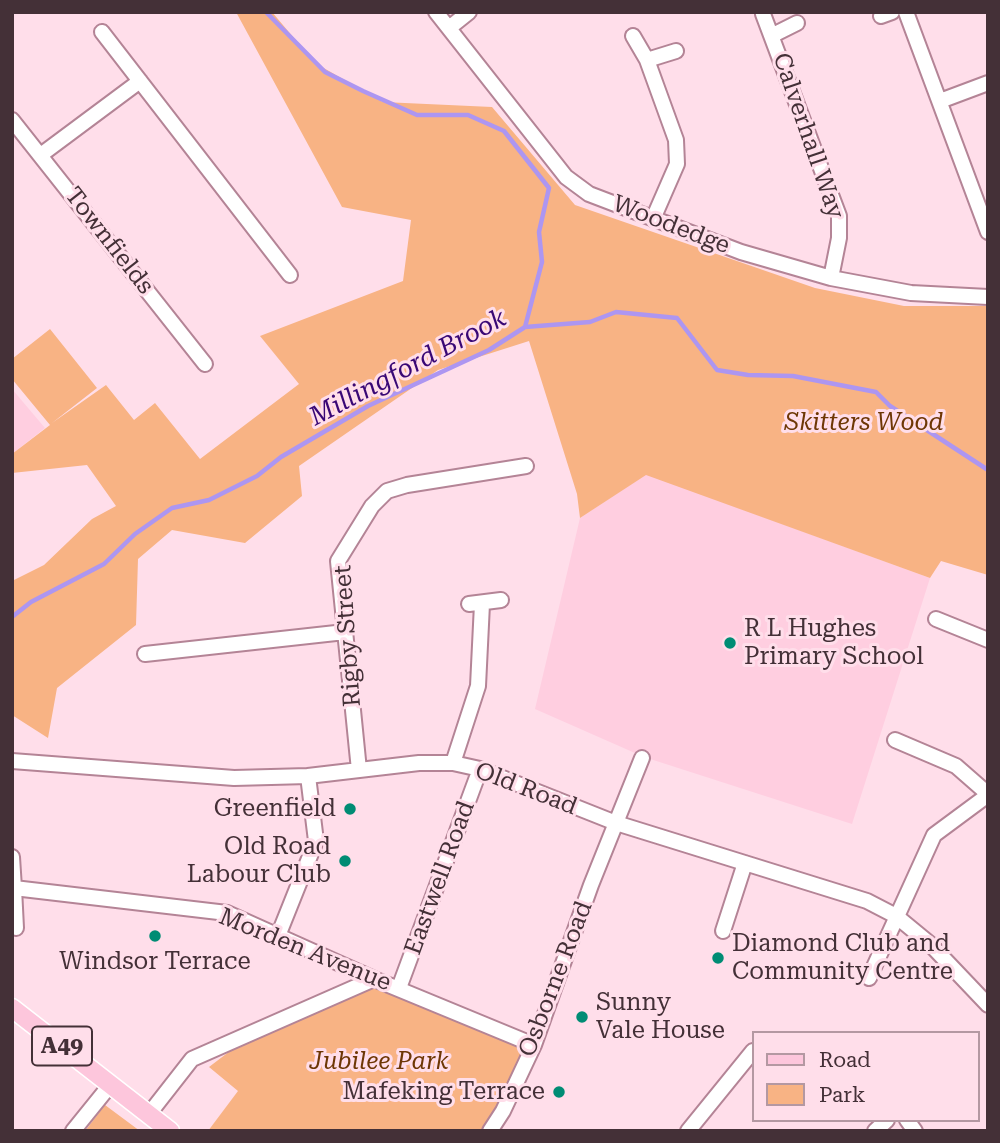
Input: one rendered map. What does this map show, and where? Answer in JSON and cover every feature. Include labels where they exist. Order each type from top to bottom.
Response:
[{"type":"main road","name":"A49","points":[[12,1008],[170,1131]]},
{"type":"street","name":"Woodedge","points":[[436,12],[574,185],[589,194],[741,252],[831,278],[911,293],[988,297]]},
{"type":"street","points":[[449,28],[469,12]]},
{"type":"street","points":[[906,12],[988,232]]},
{"type":"street","name":"Calverhall Way","points":[[763,14],[839,216],[839,239],[831,278]]},
{"type":"street","name":"Calverhall Way","points":[[773,35],[797,23]]},
{"type":"street","points":[[102,32],[290,275]]},
{"type":"street","points":[[633,36],[646,61],[676,139],[677,164],[653,219]]},
{"type":"street","points":[[646,61],[676,51]]},
{"type":"street","points":[[42,155],[140,81]]},
{"type":"street","points":[[940,101],[988,83]]},
{"type":"street","name":"Townfields","points":[[12,120],[205,364]]},
{"type":"street","name":"Rigby Street","points":[[359,770],[338,561],[372,506],[387,491],[407,485],[526,466]]},
{"type":"street","points":[[453,763],[478,686],[476,604],[501,600]]},
{"type":"street","points":[[936,619],[988,640]]},
{"type":"street","points":[[145,654],[345,632]]},
{"type":"street","points":[[869,978],[934,835],[985,802],[956,766],[895,740]]},
{"type":"street","name":"Osborne Road","points":[[490,1131],[503,1111],[534,1045],[642,758]]},
{"type":"street","name":"Old Road","points":[[12,761],[234,778],[308,776],[453,763],[480,768],[616,823],[847,894],[896,916],[930,944],[988,1005]]},
{"type":"street","name":"Eastwell Road","points":[[399,988],[480,768]]},
{"type":"street","points":[[278,936],[316,841],[308,776]]},
{"type":"street","points":[[12,857],[16,928]]},
{"type":"street","points":[[723,931],[745,863]]},
{"type":"street","name":"Morden Avenue","points":[[14,888],[227,913],[373,979],[534,1045]]},
{"type":"street","points":[[149,1114],[192,1059],[373,979]]},
{"type":"street","points":[[688,1131],[752,1052]]},
{"type":"street","points":[[73,1131],[111,1084]]},
{"type":"shaded area","points":[[12,389],[45,428],[12,454]]},
{"type":"shaded area","name":"R L Hughes Primary School","points":[[646,474],[930,578],[852,824],[644,757],[535,709],[580,518]]},
{"type":"green space","name":"Skitters Wood","points":[[236,12],[272,12],[315,63],[383,102],[492,107],[575,205],[815,288],[904,306],[988,306],[988,575],[941,561],[930,578],[646,475],[580,518],[577,494],[529,341],[438,370],[299,466],[302,496],[245,543],[172,530],[138,559],[136,625],[57,688],[48,738],[12,715],[12,581],[44,565],[92,519],[116,506],[87,465],[12,473],[12,454],[50,425],[12,379],[12,359],[50,329],[97,388],[52,423],[106,385],[134,420],[155,403],[200,459],[299,384],[260,336],[403,281],[411,220],[342,207]]},
{"type":"green space","name":"Jubilee Park","points":[[373,987],[398,994],[524,1049],[495,1112],[480,1131],[208,1131],[238,1091],[209,1067],[234,1048]]},
{"type":"green space","points":[[105,1105],[140,1131],[85,1131]]},
{"type":"waterway","points":[[266,12],[325,72],[417,115],[468,115],[504,131],[549,188],[539,232],[542,262],[525,327]]},
{"type":"waterway","name":"Millingford Brook","points":[[12,617],[31,602],[104,564],[135,534],[172,508],[209,500],[257,476],[281,457],[368,406],[489,350],[525,327],[590,322],[616,312],[677,318],[717,370],[748,375],[793,376],[876,392],[890,406],[988,470]]},
{"type":"place","name":"R L Hughes Primary School","points":[[730,643]]},
{"type":"place","name":"Greenfield","points":[[350,809]]},
{"type":"place","name":"Old Road Labour Club","points":[[345,861]]},
{"type":"place","name":"Windsor Terrace","points":[[155,936]]},
{"type":"place","name":"Diamond Club and Community Centre","points":[[718,958]]},
{"type":"place","name":"Sunny Vale House","points":[[582,1017]]},
{"type":"place","name":"Mafeking Terrace","points":[[559,1092]]}]
